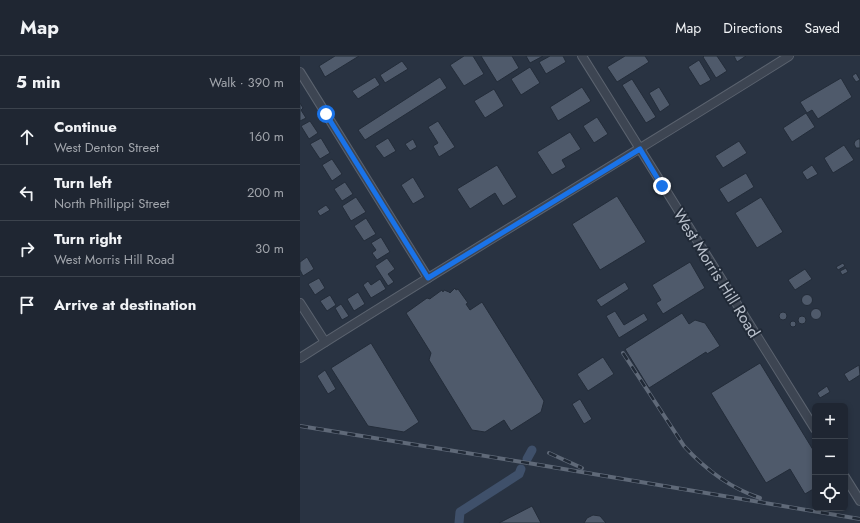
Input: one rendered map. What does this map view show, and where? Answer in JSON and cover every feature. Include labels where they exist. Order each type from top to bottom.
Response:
[{"type":"street","name":"West Morris Hill Road","points":[[582,56],[812,424]]},
{"type":"street","points":[[300,358],[789,56]]},
{"type":"street","points":[[300,72],[428,278]]},
{"type":"street","points":[[300,303],[324,342]]},
{"type":"street","points":[[848,482],[860,500]]},
{"type":"building","points":[[335,56],[359,56],[325,77],[319,66]]},
{"type":"building","points":[[464,56],[473,56],[484,74],[464,86],[450,65]]},
{"type":"building","points":[[481,56],[512,56],[519,68],[497,82]]},
{"type":"building","points":[[526,56],[543,56],[530,63]]},
{"type":"building","points":[[550,56],[563,56],[566,62],[546,74],[539,62]]},
{"type":"building","points":[[625,56],[645,56],[649,62],[617,82],[607,67]]},
{"type":"building","points":[[717,56],[727,71],[716,78],[703,57]]},
{"type":"building","points":[[734,56],[746,56],[737,62]]},
{"type":"building","points":[[699,60],[711,80],[700,86],[688,67]]},
{"type":"building","points":[[402,61],[408,69],[385,83],[380,75]]},
{"type":"building","points":[[530,67],[540,83],[521,95],[511,79]]},
{"type":"building","points":[[856,73],[860,80],[856,82],[852,76]]},
{"type":"building","points":[[375,77],[380,85],[358,99],[352,91]]},
{"type":"building","points":[[440,77],[447,88],[365,140],[358,130]]},
{"type":"building","points":[[841,78],[852,97],[818,119],[812,110],[807,113],[800,102]]},
{"type":"building","points":[[632,79],[656,117],[646,123],[622,85]]},
{"type":"building","points":[[582,87],[591,101],[558,121],[550,107]]},
{"type":"building","points":[[659,87],[670,105],[660,112],[649,93]]},
{"type":"building","points":[[494,89],[504,106],[485,118],[474,101]]},
{"type":"building","points":[[300,103],[303,108],[301,110],[306,118],[300,121]]},
{"type":"building","points":[[806,113],[815,127],[792,142],[783,128]]},
{"type":"building","points":[[597,117],[608,134],[594,143],[583,126]]},
{"type":"building","points":[[310,121],[318,133],[309,139],[301,126]]},
{"type":"building","points":[[438,121],[455,147],[439,157],[433,146],[438,143],[428,127]]},
{"type":"building","points":[[570,132],[581,149],[562,160],[566,167],[552,175],[537,152]]},
{"type":"building","points":[[321,138],[330,153],[320,159],[310,144]]},
{"type":"building","points":[[388,138],[396,151],[384,158],[375,146]]},
{"type":"building","points":[[413,139],[417,147],[410,151],[405,144]]},
{"type":"building","points":[[858,139],[860,139],[860,148],[856,148],[854,144]]},
{"type":"building","points":[[739,141],[747,153],[723,168],[715,156]]},
{"type":"building","points":[[844,145],[854,160],[833,173],[824,158]]},
{"type":"building","points":[[332,159],[342,174],[332,181],[322,165]]},
{"type":"building","points":[[497,165],[517,197],[503,206],[495,193],[470,209],[457,189]]},
{"type":"building","points":[[812,165],[818,174],[807,180],[802,172]]},
{"type":"building","points":[[746,173],[754,187],[728,203],[719,189]]},
{"type":"building","points":[[413,177],[425,197],[413,204],[401,185]]},
{"type":"building","points":[[345,182],[353,194],[342,201],[334,189]]},
{"type":"building","points":[[617,196],[646,242],[600,270],[572,224]]},
{"type":"building","points":[[356,197],[366,212],[351,221],[342,206]]},
{"type":"building","points":[[761,197],[783,232],[757,248],[735,213]]},
{"type":"building","points":[[326,205],[330,210],[320,216],[317,211]]},
{"type":"building","points":[[366,218],[376,234],[364,241],[354,226]]},
{"type":"building","points":[[381,237],[390,252],[377,260],[372,253],[376,250],[371,243]]},
{"type":"building","points":[[307,257],[314,269],[303,276],[300,270],[300,262]]},
{"type":"building","points":[[387,258],[395,269],[388,274],[394,282],[388,286],[375,266]]},
{"type":"building","points":[[690,262],[705,288],[663,314],[656,303],[661,300],[652,285]]},
{"type":"building","points":[[843,263],[845,266],[838,270],[836,267]]},
{"type":"building","points":[[846,268],[848,272],[842,275],[840,271]]},
{"type":"building","points":[[805,269],[812,279],[795,290],[788,280]]},
{"type":"building","points":[[319,278],[325,288],[315,295],[308,284]]},
{"type":"building","points":[[380,279],[386,289],[371,298],[363,285],[368,281],[371,285]]},
{"type":"building","points":[[625,282],[629,289],[601,307],[596,300]]},
{"type":"building","points":[[455,288],[456,290],[458,289],[468,303],[466,304],[470,310],[482,302],[544,401],[541,412],[511,431],[504,420],[485,432],[472,430],[429,360],[431,353],[406,313],[427,298],[430,299],[442,290],[443,292],[444,290],[450,293]]},
{"type":"building","points":[[358,292],[365,304],[354,311],[347,299]]},
{"type":"building","points":[[807,294],[811,296],[813,300],[811,304],[807,306],[803,304],[801,300],[803,296]]},
{"type":"building","points":[[330,295],[336,305],[327,311],[320,301]]},
{"type":"building","points":[[341,304],[349,316],[342,320],[335,308]]},
{"type":"building","points":[[816,308],[820,310],[822,314],[820,318],[816,320],[812,318],[810,314],[812,310]]},
{"type":"building","points":[[615,311],[624,325],[644,313],[648,320],[619,338],[606,316]]},
{"type":"building","points":[[783,312],[786,313],[786,319],[783,320],[780,319],[779,316],[780,313]]},
{"type":"building","points":[[682,313],[689,324],[695,320],[705,323],[720,346],[707,354],[706,352],[649,388],[625,349]]},
{"type":"building","points":[[802,316],[805,317],[805,323],[802,324],[799,323],[798,320],[799,317]]},
{"type":"building","points":[[793,321],[796,324],[793,327],[790,324]]},
{"type":"building","points":[[371,343],[419,422],[404,432],[368,426],[331,368]]},
{"type":"building","points":[[603,357],[614,374],[588,391],[577,374]]},
{"type":"building","points":[[760,363],[812,448],[812,490],[805,494],[790,469],[766,483],[711,393]]},
{"type":"building","points":[[859,365],[860,375],[849,382],[844,374]]},
{"type":"building","points":[[325,370],[336,389],[328,394],[317,376]]},
{"type":"building","points":[[827,386],[830,392],[820,398],[817,393]]},
{"type":"building","points":[[580,399],[592,419],[584,424],[572,404]]},
{"type":"building","points":[[532,506],[541,523],[499,523]]},
{"type":"building","points":[[593,515],[600,516],[606,523],[584,523],[587,518]]},
{"type":"waterway","points":[[527,459],[532,450]]},
{"type":"waterway","points":[[459,523],[460,512],[519,474],[521,469]]},
{"type":"railway","points":[[623,353],[684,446],[700,462],[728,483],[760,498]]},
{"type":"railway","points":[[300,426],[860,519]]},
{"type":"railway","points":[[549,453],[582,468]]},
{"type":"route","points":[[326,114],[428,278],[640,149],[662,186]]}]
